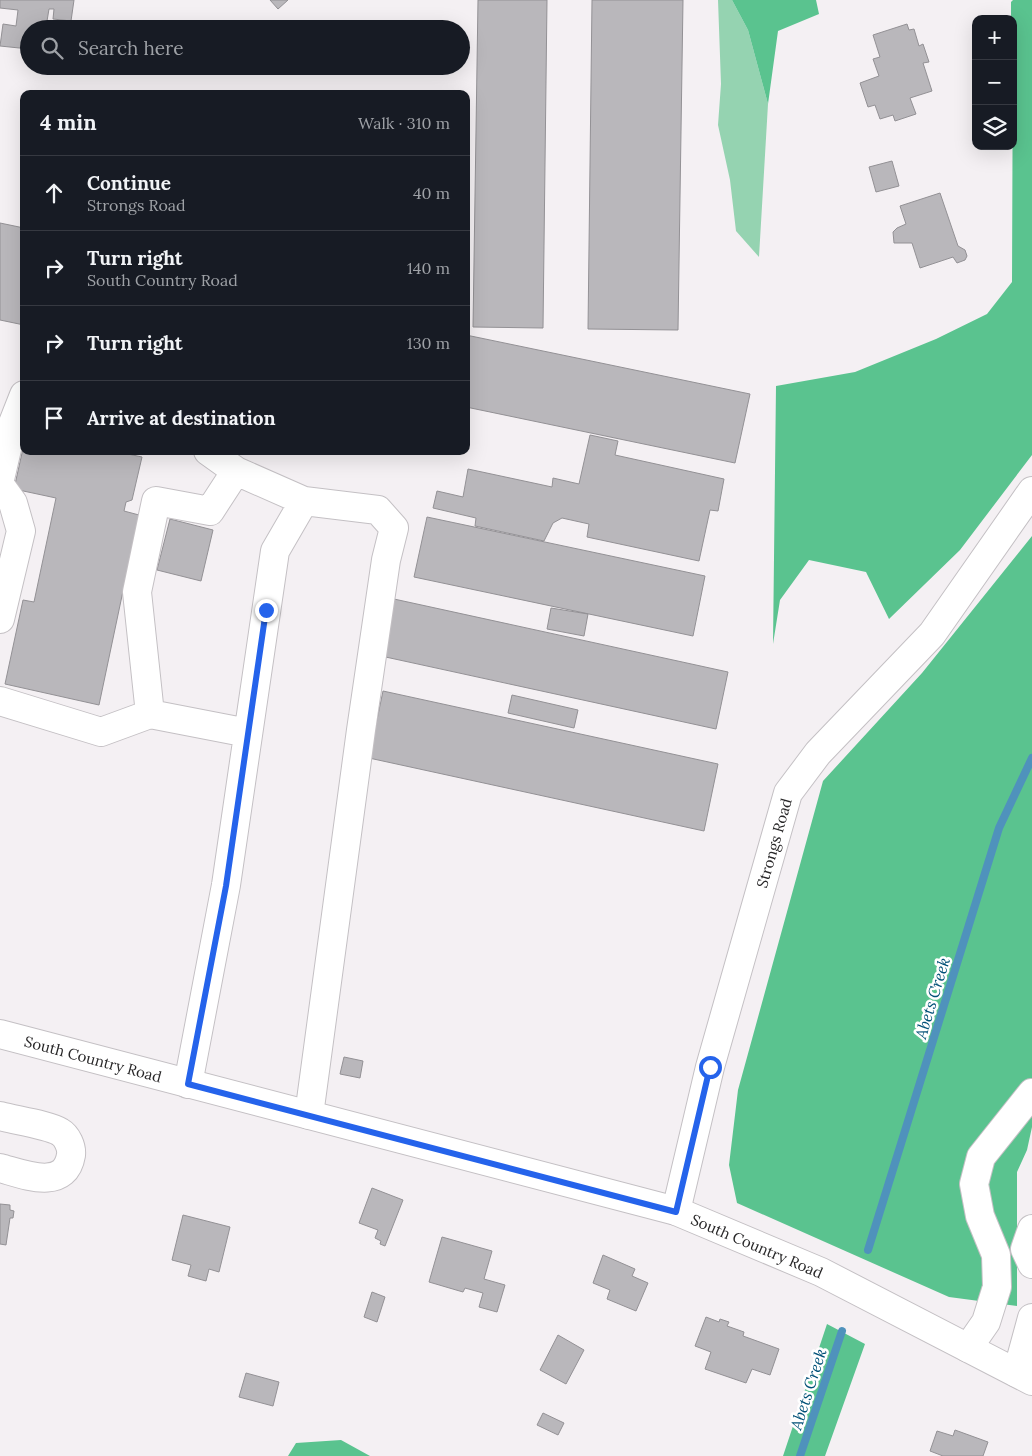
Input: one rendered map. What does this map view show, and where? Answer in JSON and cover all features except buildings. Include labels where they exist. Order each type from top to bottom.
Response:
[{"type":"main road","points":[[0,479],[13,423],[20,405]]},
{"type":"main road","points":[[213,455],[236,472],[304,501],[378,510],[394,528],[386,560],[361,730],[309,1115]]},
{"type":"main road","points":[[150,714],[137,592],[156,501],[210,511],[236,472]]},
{"type":"main road","points":[[0,485],[13,503],[22,531],[0,619]]},
{"type":"main road","name":"Strongs Road","points":[[676,1212],[710,1067],[788,793],[818,753],[932,634],[1032,491]]},
{"type":"main road","points":[[188,1084],[226,886],[275,551],[304,501]]},
{"type":"main road","points":[[0,701],[101,732],[150,714],[248,732]]},
{"type":"main road","name":"South Country Road","points":[[0,1034],[676,1212],[821,1272],[1025,1377]]},
{"type":"main road","points":[[968,1348],[986,1322],[997,1287],[996,1255],[980,1216],[974,1184],[981,1157],[1032,1093]]},
{"type":"main road","points":[[0,1116],[60,1132],[68,1140],[72,1153],[67,1168],[59,1175],[47,1179],[0,1168]]},
{"type":"main road","points":[[1032,1228],[1025,1249],[1032,1264]]},
{"type":"main road","points":[[1025,1377],[1032,1318]]},
{"type":"green space","points":[[718,0],[732,0],[748,30],[768,104],[759,257],[736,231],[730,180],[718,125],[721,84]]},
{"type":"green space","points":[[732,0],[816,0],[819,14],[778,31],[768,104],[748,30]]},
{"type":"green space","points":[[1013,0],[1032,0],[1032,455],[960,550],[889,619],[866,572],[809,560],[780,600],[773,644],[776,386],[855,372],[936,339],[987,314],[1012,282],[1013,150],[1017,150],[1017,15],[1011,15],[1011,2]]},
{"type":"green space","points":[[1032,536],[1032,1127],[1027,1150],[1017,1172],[1017,1306],[949,1297],[737,1203],[729,1165],[738,1090],[823,781],[922,673]]},
{"type":"green space","points":[[827,1324],[865,1344],[825,1456],[783,1456]]},
{"type":"green space","points":[[341,1440],[370,1456],[288,1456],[296,1443]]},
{"type":"waterway","name":"Abets Creek","points":[[868,1250],[999,828],[1032,758]]},
{"type":"waterway","name":"Abets Creek","points":[[800,1456],[842,1331]]},
{"type":"route","points":[[266,610],[226,886],[188,1084],[676,1212],[710,1067]]}]
